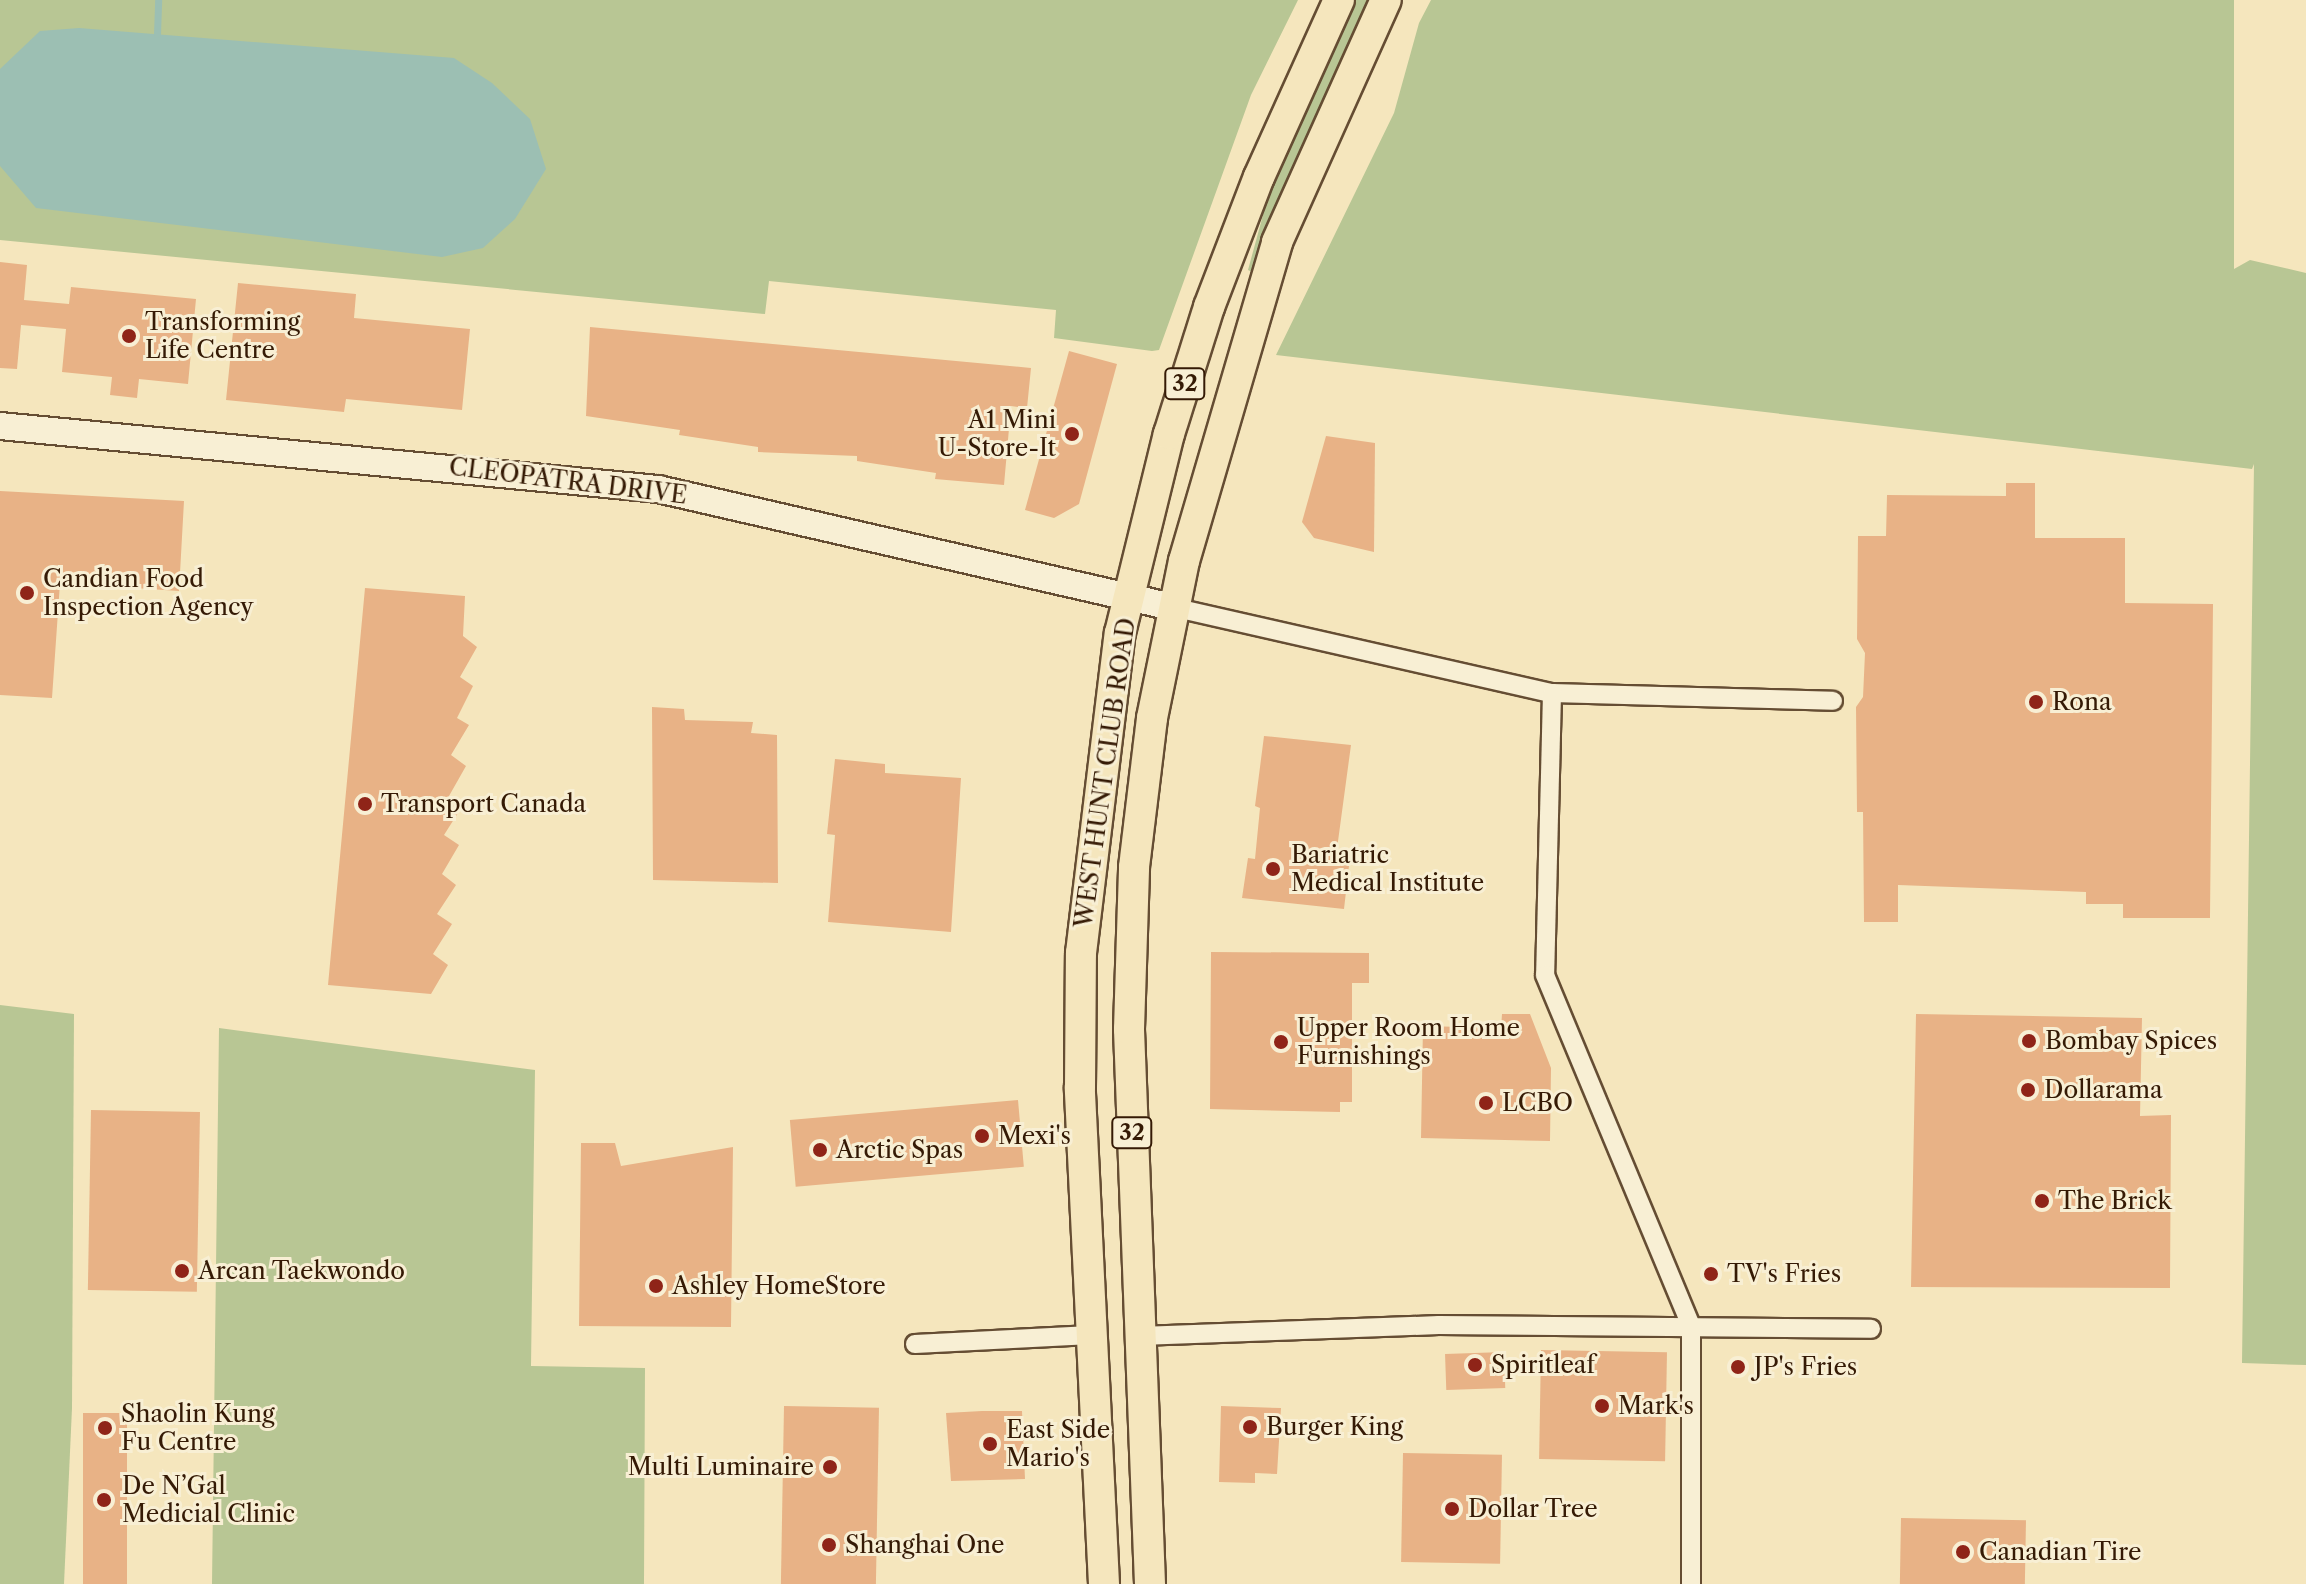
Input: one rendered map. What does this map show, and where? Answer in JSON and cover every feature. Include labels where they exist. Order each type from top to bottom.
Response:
[{"type":"main road","name":"WEST HUNT CLUB ROAD","points":[[1104,1584],[1080,1088],[1081,953],[1105,735],[1129,598],[1169,434],[1209,307],[1259,177],[1339,0]]},
{"type":"main road","name":"WEST HUNT CLUB ROAD","points":[[1150,1584],[1140,1336],[1130,929],[1152,718],[1172,607],[1234,375],[1277,242],[1386,0]]},
{"type":"main road","points":[[1091,1335],[1140,1336]]},
{"type":"street","name":"CLEOPATRA DRIVE","points":[[0,426],[658,489],[1172,607]]},
{"type":"street","points":[[1172,607],[1552,693],[1833,701]]},
{"type":"street","points":[[1552,693],[1545,975],[1691,1326],[1691,1584]]},
{"type":"street","points":[[1140,1336],[1439,1325],[1871,1329]]},
{"type":"street","points":[[915,1344],[1091,1335]]},
{"type":"green space","points":[[0,0],[1298,0],[1251,95],[1159,350],[1152,351],[1054,338],[1056,310],[769,281],[765,314],[0,240]]},
{"type":"green space","points":[[1356,0],[1370,0],[1252,272],[1248,270],[1272,182]]},
{"type":"green space","points":[[1431,0],[2234,0],[2234,269],[2250,260],[2306,273],[2306,1365],[2242,1363],[2254,464],[2252,469],[1276,355],[1394,113],[1419,23]]},
{"type":"green space","points":[[0,1005],[74,1014],[72,1408],[64,1584],[0,1584]]},
{"type":"green space","points":[[219,1028],[535,1070],[531,1366],[645,1368],[644,1584],[212,1584]]},
{"type":"water","points":[[79,28],[454,58],[492,83],[530,119],[546,169],[515,219],[483,248],[442,257],[36,208],[0,166],[0,69],[40,31]]},
{"type":"building","name":"Transforming Life Centre","points":[[0,262],[27,265],[24,300],[69,304],[71,287],[196,299],[188,384],[139,379],[137,398],[110,395],[112,377],[62,372],[66,329],[21,325],[17,369],[0,368]]},
{"type":"building","points":[[238,283],[356,294],[354,318],[470,329],[462,410],[346,399],[344,412],[226,400]]},
{"type":"building","points":[[590,327],[1031,368],[1027,408],[1011,406],[1004,485],[935,479],[936,473],[857,461],[857,456],[758,452],[758,447],[679,435],[680,430],[586,416]]},
{"type":"building","name":"A1 Mini U-Store-It","points":[[1069,351],[1117,364],[1079,504],[1054,518],[1025,510]]},
{"type":"building","points":[[1326,436],[1375,443],[1374,552],[1314,538],[1302,522]]},
{"type":"building","name":"Rona","points":[[2006,483],[2035,483],[2035,538],[2125,538],[2125,603],[2213,604],[2210,918],[2123,918],[2123,904],[2086,904],[2086,892],[1898,885],[1898,922],[1864,922],[1863,812],[1857,812],[1856,707],[1863,697],[1865,653],[1857,639],[1858,536],[1886,536],[1887,495],[2006,496]]},
{"type":"building","name":"Candian Food Inspection Agency","points":[[0,491],[184,501],[179,591],[60,583],[52,698],[0,695]]},
{"type":"building","points":[[365,588],[465,596],[463,636],[477,647],[460,677],[473,686],[457,718],[469,725],[451,755],[466,766],[449,796],[463,805],[444,835],[459,845],[442,874],[456,885],[437,914],[452,924],[433,954],[448,965],[431,994],[328,985]]},
{"type":"building","points":[[652,707],[684,709],[685,720],[753,722],[751,733],[777,735],[778,883],[653,880]]},
{"type":"building","points":[[1264,736],[1351,745],[1336,856],[1350,857],[1344,909],[1242,898],[1248,858],[1255,859],[1260,808],[1255,806]]},
{"type":"building","points":[[835,759],[885,764],[885,773],[961,778],[951,932],[828,922],[835,835],[827,834]]},
{"type":"building","name":"Upper Room Home Furnishings","points":[[1211,952],[1369,953],[1369,983],[1352,983],[1352,1102],[1340,1102],[1340,1112],[1210,1109]]},
{"type":"building","name":"LCBO","points":[[1502,1014],[1530,1014],[1551,1068],[1550,1141],[1421,1138],[1423,1026],[1501,1028]]},
{"type":"building","name":"The Brick","points":[[1916,1014],[2142,1018],[2140,1116],[2171,1115],[2170,1288],[1911,1287]]},
{"type":"building","points":[[1018,1100],[1024,1167],[796,1187],[790,1120]]},
{"type":"building","points":[[91,1110],[200,1112],[197,1292],[88,1290]]},
{"type":"building","points":[[581,1143],[615,1143],[621,1166],[733,1147],[731,1327],[579,1326]]},
{"type":"building","name":"Mark's","points":[[1541,1350],[1667,1352],[1665,1461],[1539,1459]]},
{"type":"building","name":"Spiritleaf","points":[[1504,1352],[1505,1388],[1446,1390],[1445,1354]]},
{"type":"building","name":"Multi Luminaire","points":[[784,1406],[879,1408],[876,1584],[781,1584]]},
{"type":"building","name":"Burger King","points":[[1221,1406],[1281,1408],[1277,1474],[1255,1473],[1255,1483],[1219,1482]]},
{"type":"building","name":"East Side Mario's","points":[[1022,1411],[1025,1479],[951,1481],[946,1413]]},
{"type":"building","points":[[83,1413],[127,1413],[127,1584],[83,1584]]},
{"type":"building","name":"Dollar Tree","points":[[1403,1453],[1502,1455],[1500,1564],[1401,1562]]},
{"type":"building","name":"Canadian Tire","points":[[1901,1518],[2026,1520],[2025,1584],[1900,1584]]},
{"type":"waterway","points":[[157,34],[158,0]]},
{"type":"place","name":"Transforming Life Centre","points":[[129,336]]},
{"type":"place","name":"A1 Mini U-Store-It","points":[[1072,434]]},
{"type":"place","name":"Candian Food Inspection Agency","points":[[27,593]]},
{"type":"place","name":"Rona","points":[[2036,702]]},
{"type":"place","name":"Transport Canada","points":[[365,804]]},
{"type":"place","name":"Bariatric Medical Institute","points":[[1273,869]]},
{"type":"place","name":"Bombay Spices","points":[[2029,1041]]},
{"type":"place","name":"Upper Room Home Furnishings","points":[[1281,1042]]},
{"type":"place","name":"Dollarama","points":[[2028,1090]]},
{"type":"place","name":"LCBO","points":[[1486,1103]]},
{"type":"place","name":"Mexi's","points":[[982,1136]]},
{"type":"place","name":"Arctic Spas","points":[[820,1150]]},
{"type":"place","name":"The Brick","points":[[2042,1201]]},
{"type":"place","name":"Arcan Taekwondo","points":[[182,1271]]},
{"type":"place","name":"TV's Fries","points":[[1711,1274]]},
{"type":"place","name":"Ashley HomeStore","points":[[656,1286]]},
{"type":"place","name":"Spiritleaf","points":[[1475,1365]]},
{"type":"place","name":"JP's Fries","points":[[1738,1367]]},
{"type":"place","name":"Mark's","points":[[1602,1406]]},
{"type":"place","name":"Burger King","points":[[1250,1427]]},
{"type":"place","name":"Shaolin Kung Fu Centre","points":[[105,1428]]},
{"type":"place","name":"East Side Mario's","points":[[990,1444]]},
{"type":"place","name":"Multi Luminaire","points":[[830,1467]]},
{"type":"place","name":"De N’Gal Medicial Clinic","points":[[104,1500]]},
{"type":"place","name":"Dollar Tree","points":[[1452,1509]]},
{"type":"place","name":"Shanghai One","points":[[829,1545]]},
{"type":"place","name":"Canadian Tire","points":[[1963,1552]]}]
